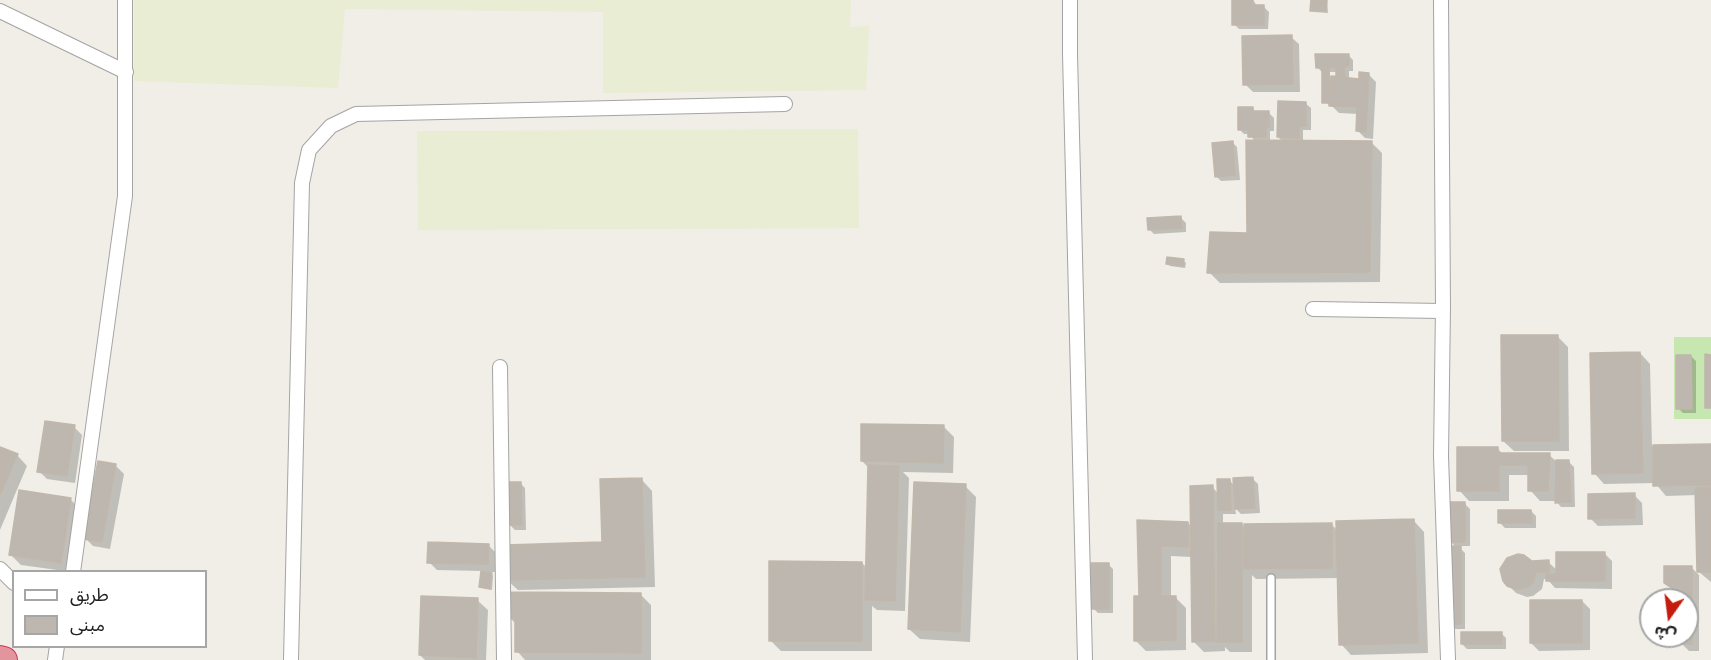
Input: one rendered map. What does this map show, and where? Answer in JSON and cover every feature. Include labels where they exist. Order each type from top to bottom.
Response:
[{"type":"street","points":[[73,570],[125,196],[125,0]]},
{"type":"street","points":[[1070,0],[1085,660]]},
{"type":"street","points":[[1441,0],[1442,456],[1448,660]]},
{"type":"street","points":[[0,11],[126,72]]},
{"type":"street","points":[[291,660],[302,183],[309,150],[331,126],[356,114],[785,104]]},
{"type":"street","points":[[1313,309],[1443,311]]},
{"type":"street","points":[[500,367],[504,660]]},
{"type":"street","points":[[0,569],[12,581]]},
{"type":"lane","points":[[1270,660],[1271,578]]},
{"type":"green space","points":[[134,0],[851,0],[850,27],[869,26],[866,90],[603,93],[603,12],[345,9],[338,88],[134,81]]},
{"type":"green space","points":[[858,129],[859,228],[418,230],[417,131]]},
{"type":"green space","points":[[1674,337],[1711,337],[1711,419],[1674,419]]},
{"type":"building","points":[[1232,0],[1253,0],[1253,5],[1264,5],[1264,25],[1232,25]]},
{"type":"building","points":[[1311,0],[1327,0],[1326,11],[1310,11]]},
{"type":"building","points":[[1292,35],[1293,84],[1243,85],[1242,36]]},
{"type":"building","points":[[1315,54],[1349,54],[1349,66],[1344,66],[1345,76],[1336,76],[1336,67],[1316,68]]},
{"type":"building","points":[[1322,68],[1329,68],[1329,103],[1322,103]]},
{"type":"building","points":[[1359,72],[1369,73],[1366,132],[1356,131],[1357,107],[1329,106],[1331,76],[1359,79]]},
{"type":"building","points":[[1278,101],[1306,102],[1306,126],[1299,126],[1299,138],[1277,137]]},
{"type":"building","points":[[1238,107],[1253,107],[1253,111],[1269,111],[1269,127],[1266,127],[1266,137],[1248,137],[1248,130],[1238,130]]},
{"type":"building","points":[[1246,140],[1372,141],[1370,272],[1207,273],[1210,232],[1247,233]]},
{"type":"building","points":[[1233,141],[1235,175],[1215,177],[1212,143]]},
{"type":"building","points":[[1181,216],[1182,228],[1148,230],[1147,218]]},
{"type":"building","points":[[1167,257],[1184,259],[1183,266],[1166,264]]},
{"type":"building","points":[[1501,335],[1558,335],[1559,441],[1502,441]]},
{"type":"building","points":[[1640,352],[1643,473],[1592,474],[1590,353]]},
{"type":"building","points":[[1705,354],[1711,355],[1711,408],[1705,408]]},
{"type":"building","points":[[1676,355],[1691,355],[1692,409],[1676,409]]},
{"type":"building","points":[[45,421],[75,425],[67,476],[37,472]]},
{"type":"building","points":[[861,424],[944,425],[943,463],[861,461]]},
{"type":"building","points":[[1711,444],[1711,485],[1653,486],[1653,445]]},
{"type":"building","points":[[0,447],[18,454],[0,495]]},
{"type":"building","points":[[1457,447],[1498,447],[1498,453],[1550,453],[1548,491],[1528,491],[1528,465],[1499,465],[1499,491],[1457,491]]},
{"type":"building","points":[[1556,460],[1569,460],[1571,502],[1555,503]]},
{"type":"building","points":[[98,461],[116,464],[102,542],[83,539]]},
{"type":"building","points":[[868,465],[899,466],[895,601],[865,600]]},
{"type":"building","points":[[1253,477],[1255,508],[1235,509],[1233,478]]},
{"type":"building","points":[[642,478],[645,577],[506,580],[505,545],[602,542],[600,479]]},
{"type":"building","points":[[1217,479],[1230,479],[1231,510],[1218,510]]},
{"type":"building","points":[[508,482],[521,482],[522,525],[508,525]]},
{"type":"building","points":[[914,482],[966,484],[960,632],[908,629]]},
{"type":"building","points":[[1213,485],[1215,641],[1192,642],[1190,486]]},
{"type":"building","points":[[1711,487],[1711,572],[1697,572],[1695,488]]},
{"type":"building","points":[[19,490],[71,498],[61,563],[9,555]]},
{"type":"building","points":[[1635,493],[1635,518],[1588,519],[1588,494]]},
{"type":"building","points":[[1449,502],[1465,502],[1465,542],[1449,542]]},
{"type":"building","points":[[1498,510],[1531,510],[1532,523],[1498,523]]},
{"type":"building","points":[[1414,519],[1418,643],[1339,645],[1336,521]]},
{"type":"building","points":[[1137,520],[1188,522],[1188,547],[1161,546],[1161,596],[1176,596],[1176,640],[1134,641],[1134,596],[1139,596]]},
{"type":"building","points":[[1218,523],[1242,523],[1242,642],[1217,642]]},
{"type":"building","points":[[1332,523],[1332,568],[1244,569],[1244,524]]},
{"type":"building","points":[[428,542],[489,544],[488,564],[427,563]]},
{"type":"building","points":[[1448,546],[1461,546],[1461,624],[1449,625]]},
{"type":"building","points":[[1556,552],[1605,552],[1605,581],[1546,581],[1546,574],[1556,574]]},
{"type":"building","points":[[1518,554],[1532,561],[1549,560],[1549,572],[1536,572],[1530,586],[1518,590],[1507,586],[1500,569],[1507,558]]},
{"type":"building","points":[[769,561],[862,562],[862,641],[769,641]]},
{"type":"building","points":[[1091,563],[1109,563],[1109,609],[1091,609]]},
{"type":"building","points":[[1664,566],[1692,566],[1692,588],[1672,588],[1664,583]]},
{"type":"building","points":[[481,571],[492,573],[490,589],[479,587]]},
{"type":"building","points":[[508,592],[641,593],[641,653],[515,652],[515,618],[507,618]]},
{"type":"building","points":[[421,596],[478,598],[476,658],[419,655]]},
{"type":"building","points":[[1530,600],[1582,600],[1582,643],[1530,643]]},
{"type":"building","points":[[1461,632],[1502,632],[1502,644],[1461,644]]}]
